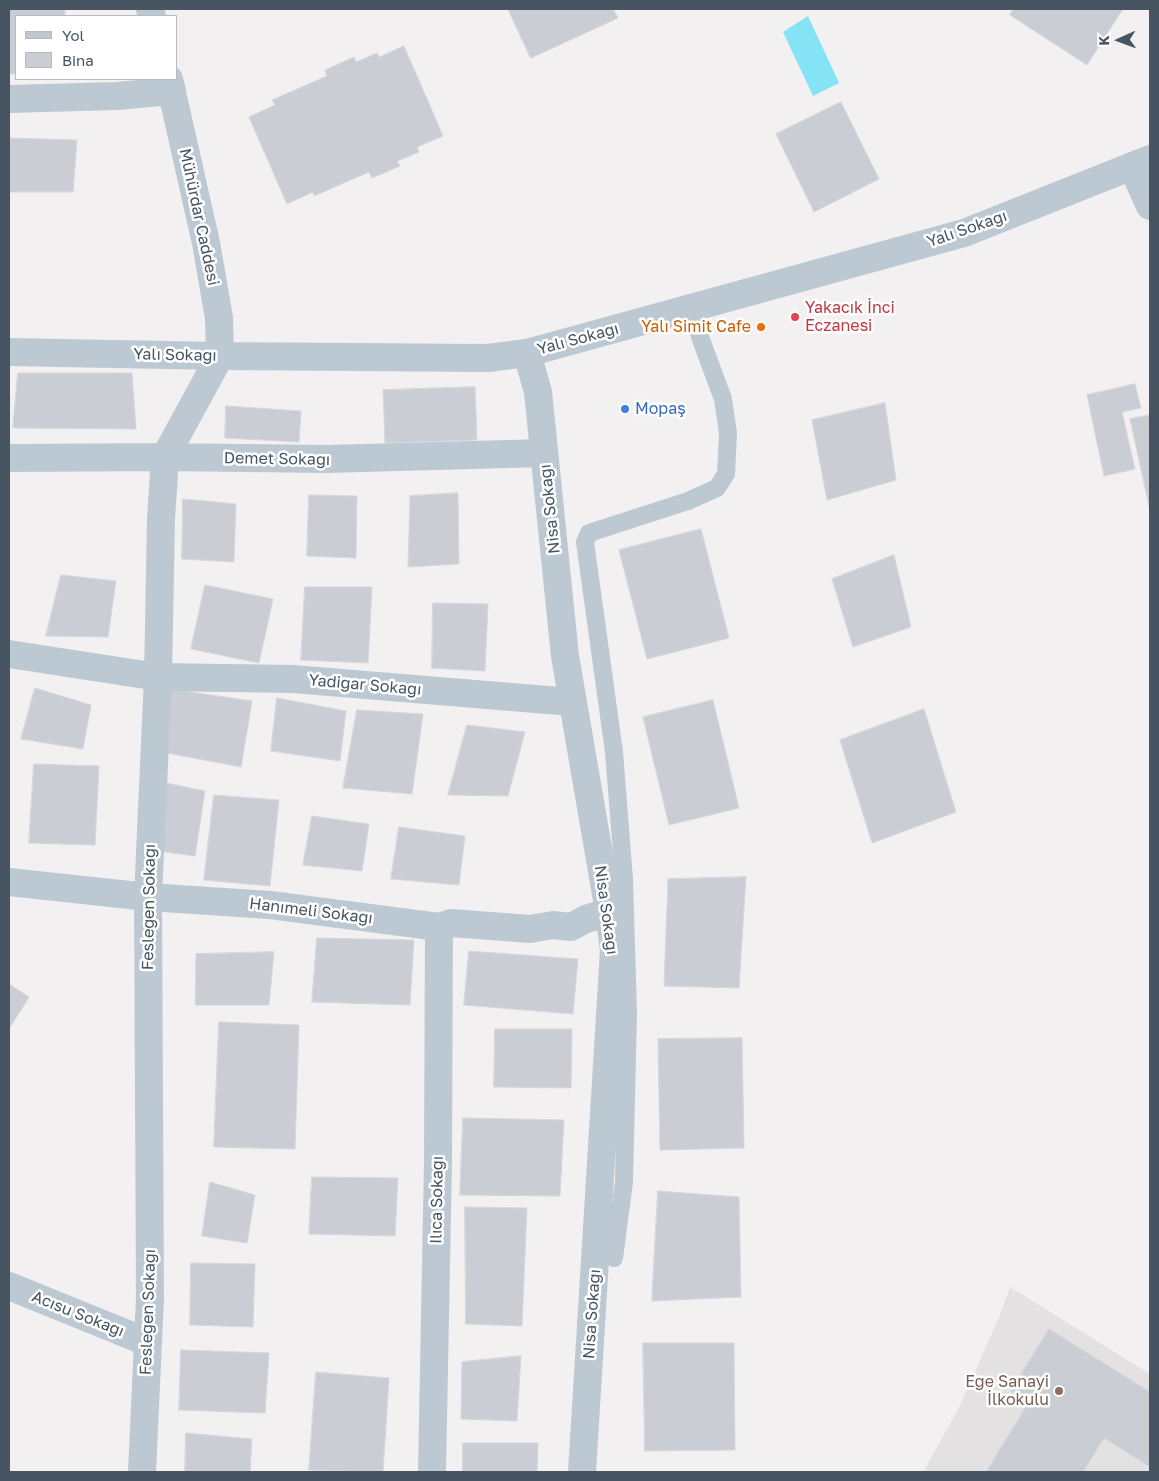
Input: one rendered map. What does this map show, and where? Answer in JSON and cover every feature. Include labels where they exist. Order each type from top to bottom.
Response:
[{"type":"street","points":[[9,99],[117,96],[171,85]]},
{"type":"street","name":"Mühürdar Caddesi","points":[[171,85],[200,214],[219,318],[220,356]]},
{"type":"street","points":[[1141,163],[1150,206]]},
{"type":"street","name":"Yalı Sokağı","points":[[9,352],[488,358],[528,353],[964,233],[1141,163]]},
{"type":"street","name":"Nisa Sokağı","points":[[528,353],[538,392],[565,656],[614,950],[582,1472]]},
{"type":"street","name":"Fesleğen Sokağı","points":[[142,1472],[150,1298],[148,898],[158,677],[161,518],[165,457],[220,356]]},
{"type":"street","name":"Demet Sokağı","points":[[9,458],[165,457],[327,460],[544,453]]},
{"type":"street","name":"Yadigar Sokağı","points":[[9,654],[158,677],[293,679],[572,702]]},
{"type":"street","name":"Hanımeli Sokağı","points":[[9,882],[148,898],[270,905],[439,927],[451,923],[530,929],[554,925],[571,927],[609,912]]},
{"type":"street","name":"Ilıca Sokağı","points":[[432,1472],[438,1161],[439,927]]},
{"type":"street","name":"Acısu Sokağı","points":[[9,1286],[147,1342]]},
{"type":"lane","points":[[614,1258],[624,1182],[628,1014],[624,879],[614,752],[585,542],[589,533],[688,500],[717,488],[726,474],[728,433],[723,399],[700,337],[693,307]]},
{"type":"shaded area","name":"Eğe Sanayi İlkokulu","points":[[1010,1287],[1150,1374],[1150,1472],[923,1472],[959,1408],[1000,1315]]},
{"type":"water","points":[[808,16],[839,83],[813,96],[783,32]]},
{"type":"building","points":[[9,9],[65,9],[65,15],[15,15],[15,74],[9,74]]},
{"type":"building","points":[[508,9],[613,9],[618,18],[531,58]]},
{"type":"building","points":[[1014,9],[1123,9],[1087,65],[1010,15]]},
{"type":"building","points":[[404,46],[443,136],[417,147],[419,152],[397,161],[400,166],[372,178],[369,172],[314,196],[313,192],[287,204],[249,117],[275,105],[272,100],[327,76],[325,70],[354,57],[356,62],[377,53],[379,57]]},
{"type":"building","points":[[841,102],[879,179],[814,212],[776,134]]},
{"type":"building","points":[[9,138],[77,140],[73,192],[9,192]]},
{"type":"building","points":[[18,373],[132,373],[136,429],[13,428]]},
{"type":"building","points":[[1135,384],[1141,408],[1122,412],[1135,469],[1104,476],[1087,395]]},
{"type":"building","points":[[475,387],[477,440],[385,443],[383,390]]},
{"type":"building","points":[[885,403],[896,480],[827,500],[812,420]]},
{"type":"building","points":[[226,406],[301,411],[299,442],[225,438]]},
{"type":"building","points":[[1150,415],[1150,511],[1130,419]]},
{"type":"building","points":[[458,493],[459,564],[408,567],[410,496]]},
{"type":"building","points":[[309,495],[357,496],[356,558],[307,556]]},
{"type":"building","points":[[183,499],[236,504],[234,562],[182,559]]},
{"type":"building","points":[[701,529],[729,638],[647,659],[619,550]]},
{"type":"building","points":[[894,555],[911,627],[853,647],[832,579]]},
{"type":"building","points":[[61,575],[116,581],[108,637],[46,636]]},
{"type":"building","points":[[205,585],[273,599],[259,663],[191,649]]},
{"type":"building","points":[[305,587],[372,587],[368,663],[301,660]]},
{"type":"building","points":[[433,603],[488,604],[485,671],[432,668]]},
{"type":"building","points":[[35,688],[91,705],[83,749],[21,739]]},
{"type":"building","points":[[170,689],[252,701],[241,767],[162,752]]},
{"type":"building","points":[[277,698],[346,711],[340,761],[271,751]]},
{"type":"building","points":[[713,700],[739,808],[669,825],[643,717]]},
{"type":"building","points":[[924,709],[956,812],[872,843],[840,740]]},
{"type":"building","points":[[357,710],[423,714],[412,794],[343,788]]},
{"type":"building","points":[[467,725],[525,732],[508,796],[448,795]]},
{"type":"building","points":[[34,764],[99,766],[95,845],[29,843]]},
{"type":"building","points":[[157,781],[205,791],[195,856],[151,850]]},
{"type":"building","points":[[214,795],[279,800],[270,886],[204,880]]},
{"type":"building","points":[[312,816],[369,824],[362,871],[303,865]]},
{"type":"building","points":[[399,827],[465,836],[459,885],[391,879]]},
{"type":"building","points":[[746,877],[739,988],[664,986],[668,879]]},
{"type":"building","points":[[317,938],[414,940],[410,1005],[312,1002]]},
{"type":"building","points":[[469,951],[578,959],[573,1014],[464,1005]]},
{"type":"building","points":[[274,952],[269,1005],[195,1005],[196,954]]},
{"type":"building","points":[[9,984],[29,997],[9,1029]]},
{"type":"building","points":[[219,1022],[299,1025],[295,1149],[214,1147]]},
{"type":"building","points":[[495,1029],[572,1029],[571,1088],[494,1087]]},
{"type":"building","points":[[742,1038],[744,1148],[660,1150],[658,1039]]},
{"type":"building","points":[[463,1118],[564,1120],[560,1196],[460,1195]]},
{"type":"building","points":[[312,1177],[398,1178],[395,1236],[309,1234]]},
{"type":"building","points":[[210,1182],[255,1195],[247,1243],[202,1236]]},
{"type":"building","points":[[658,1191],[739,1197],[741,1297],[652,1301]]},
{"type":"building","points":[[465,1207],[527,1208],[522,1326],[466,1324]]},
{"type":"building","points":[[191,1263],[255,1264],[253,1327],[190,1325]]},
{"type":"building","points":[[1049,1329],[1150,1392],[1150,1467],[1104,1438],[1083,1472],[986,1472],[1029,1402],[1011,1391]]},
{"type":"building","points":[[643,1343],[734,1343],[735,1450],[645,1451]]},
{"type":"building","points":[[181,1350],[269,1353],[265,1413],[179,1410]]},
{"type":"building","points":[[521,1356],[517,1421],[461,1419],[462,1362]]},
{"type":"building","points":[[316,1372],[389,1378],[383,1472],[309,1470]]},
{"type":"building","points":[[186,1433],[252,1439],[250,1472],[185,1472]]},
{"type":"building","points":[[463,1443],[538,1443],[537,1472],[463,1472]]},
{"type":"place","name":"Yakacık İnci Eczanesi","points":[[795,317]]},
{"type":"place","name":"Yalı Simit Cafe","points":[[761,327]]},
{"type":"place","name":"Mopaş","points":[[625,409]]},
{"type":"place","name":"Eğe Sanayi İlkokulu","points":[[1059,1391]]}]
